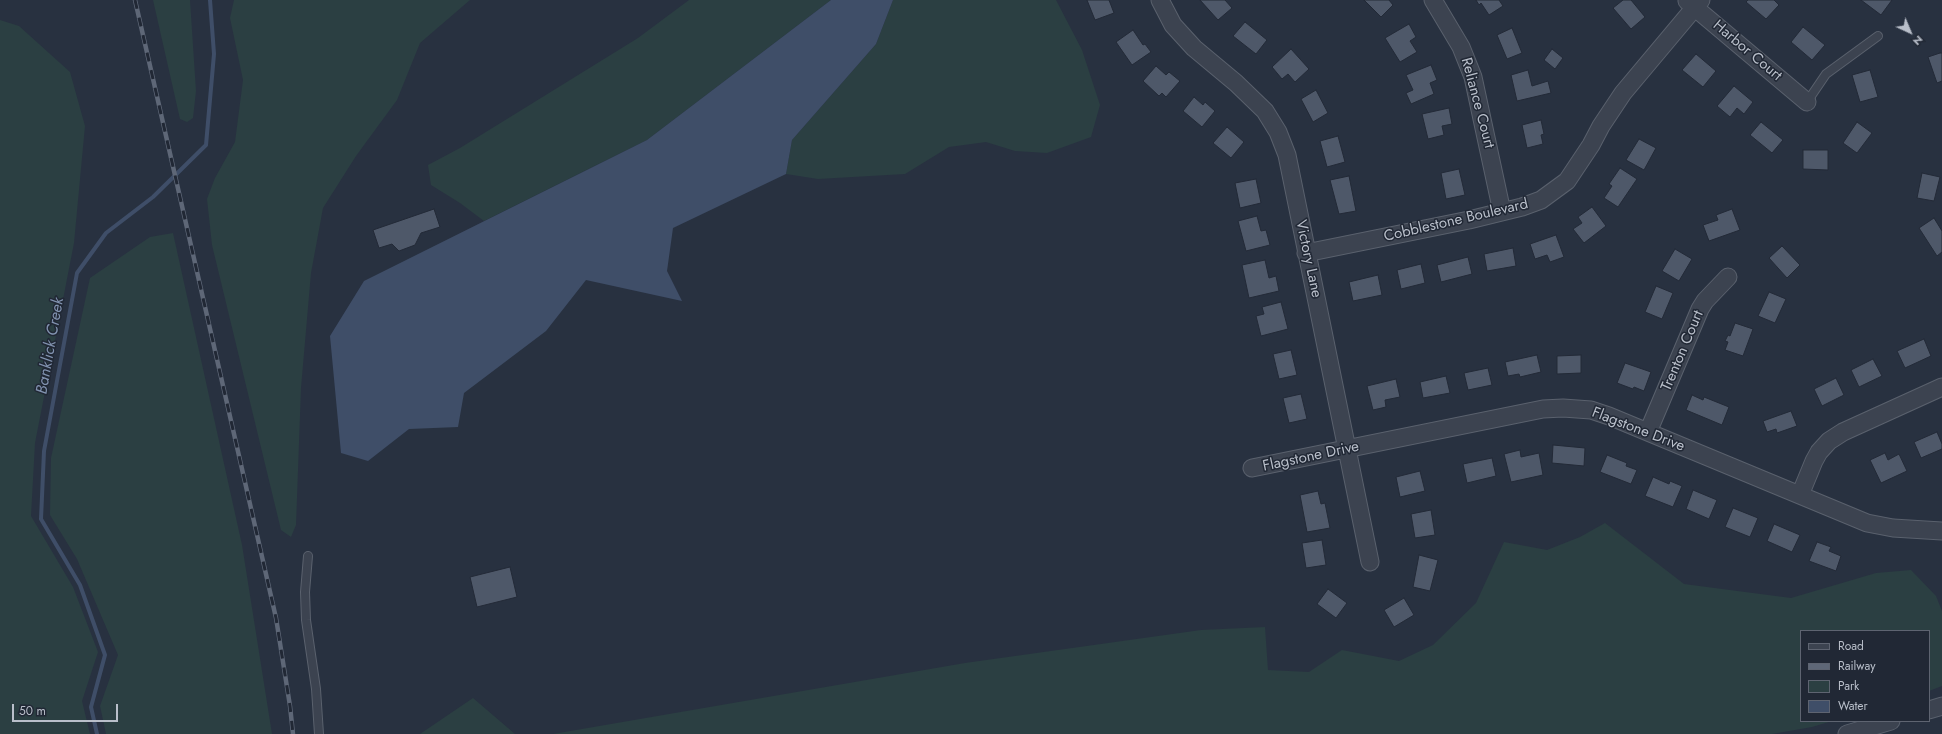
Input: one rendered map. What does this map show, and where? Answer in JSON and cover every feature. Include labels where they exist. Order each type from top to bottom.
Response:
[{"type":"street","name":"Victory Lane","points":[[1160,0],[1173,25],[1194,48],[1236,83],[1265,111],[1278,132],[1287,155],[1370,562]]},
{"type":"street","name":"Reliance Court","points":[[1433,0],[1461,47],[1473,77],[1502,212]]},
{"type":"street","name":"Cobblestone Boulevard","points":[[1306,253],[1502,212],[1542,200],[1567,180],[1591,145],[1601,126],[1623,93],[1694,2]]},
{"type":"street","name":"Harbor Court","points":[[1694,2],[1807,102]]},
{"type":"street","name":"Trenton Court","points":[[1648,432],[1700,309],[1705,301],[1728,277]]},
{"type":"street","points":[[1800,495],[1814,461],[1819,452],[1829,441],[1843,432],[1942,387]]},
{"type":"street","name":"Flagstone Drive","points":[[1252,468],[1543,409],[1563,408],[1591,410],[1609,416],[1867,523],[1893,528],[1942,531]]},
{"type":"street","points":[[1930,710],[1942,706]]},
{"type":"street","points":[[1847,734],[1888,722]]},
{"type":"lane","points":[[1807,102],[1826,74],[1878,36]]},
{"type":"lane","points":[[308,556],[305,592],[306,620],[316,689],[319,734]]},
{"type":"green space","points":[[153,0],[190,0],[196,91],[193,118],[187,122],[180,119]]},
{"type":"green space","points":[[234,0],[470,0],[420,43],[397,100],[356,156],[323,208],[311,273],[301,388],[296,525],[291,537],[281,530],[212,245],[207,199],[215,178],[235,142],[243,80],[230,18]]},
{"type":"green space","points":[[689,0],[831,0],[647,140],[484,221],[460,203],[431,185],[428,165],[460,148],[638,38]]},
{"type":"green space","points":[[893,0],[1056,0],[1082,50],[1100,105],[1091,137],[1047,153],[1015,151],[986,142],[949,147],[905,174],[818,179],[786,174],[792,140],[876,44]]},
{"type":"green space","points":[[0,20],[19,26],[70,72],[85,126],[74,243],[35,443],[31,516],[73,587],[98,652],[82,701],[90,734],[0,734]]},
{"type":"green space","points":[[173,233],[242,545],[272,734],[106,734],[100,706],[118,655],[77,559],[50,515],[51,458],[90,278],[150,237]]},
{"type":"green space","points":[[1605,523],[1684,584],[1791,598],[1876,573],[1911,570],[1936,596],[1942,611],[1942,686],[1930,691],[1930,630],[1800,630],[1800,722],[1829,722],[1812,727],[1772,734],[553,734],[965,663],[1201,630],[1265,627],[1268,670],[1309,672],[1342,650],[1399,661],[1433,645],[1476,603],[1504,542],[1547,550],[1580,537]]},
{"type":"green space","points":[[473,698],[515,734],[420,734]]},
{"type":"water","points":[[831,0],[893,0],[876,44],[792,140],[786,174],[673,228],[667,271],[682,301],[586,280],[546,331],[464,393],[458,427],[409,429],[368,461],[341,453],[330,336],[364,281],[647,140]]},
{"type":"building","points":[[1087,0],[1109,0],[1114,13],[1095,20]]},
{"type":"building","points":[[1200,0],[1225,0],[1232,8],[1218,20]]},
{"type":"building","points":[[1364,0],[1389,0],[1393,5],[1381,17]]},
{"type":"building","points":[[1476,0],[1499,0],[1503,6],[1489,15],[1481,3],[1479,5]]},
{"type":"building","points":[[1623,0],[1631,0],[1645,17],[1631,29],[1613,8]]},
{"type":"building","points":[[1748,0],[1774,0],[1779,5],[1766,19],[1746,2]]},
{"type":"building","points":[[1861,0],[1892,0],[1881,15]]},
{"type":"building","points":[[1245,22],[1267,40],[1256,54],[1233,36]]},
{"type":"building","points":[[1409,24],[1416,37],[1410,41],[1417,52],[1400,62],[1385,38]]},
{"type":"building","points":[[1803,27],[1825,45],[1812,60],[1791,42]]},
{"type":"building","points":[[1512,28],[1522,53],[1507,59],[1497,35]]},
{"type":"building","points":[[1133,30],[1143,45],[1145,44],[1151,52],[1132,65],[1116,42]]},
{"type":"building","points":[[1291,49],[1309,69],[1295,82],[1288,74],[1282,79],[1272,67]]},
{"type":"building","points":[[1552,49],[1563,58],[1555,69],[1544,60]]},
{"type":"building","points":[[1942,53],[1942,81],[1937,83],[1928,57]]},
{"type":"building","points":[[1696,54],[1716,71],[1703,87],[1682,70]]},
{"type":"building","points":[[1431,65],[1437,80],[1430,83],[1434,94],[1411,104],[1406,93],[1413,90],[1406,75]]},
{"type":"building","points":[[1156,66],[1166,75],[1169,72],[1180,81],[1166,97],[1162,93],[1159,96],[1143,81]]},
{"type":"building","points":[[1528,70],[1532,86],[1548,81],[1551,93],[1517,101],[1511,75]]},
{"type":"building","points":[[1870,70],[1878,97],[1860,102],[1852,75]]},
{"type":"building","points":[[1734,86],[1753,102],[1744,114],[1737,108],[1730,117],[1717,106]]},
{"type":"building","points":[[1316,90],[1328,113],[1313,122],[1301,99]]},
{"type":"building","points":[[1194,97],[1203,105],[1205,102],[1215,111],[1202,127],[1183,111]]},
{"type":"building","points":[[1449,108],[1452,124],[1442,126],[1444,135],[1428,139],[1422,114]]},
{"type":"building","points":[[1541,120],[1544,134],[1541,135],[1543,144],[1527,148],[1522,125]]},
{"type":"building","points":[[1761,122],[1783,140],[1772,153],[1750,135]]},
{"type":"building","points":[[1857,122],[1872,133],[1857,153],[1843,143]]},
{"type":"building","points":[[1227,127],[1244,142],[1231,158],[1213,143]]},
{"type":"building","points":[[1338,136],[1345,162],[1327,167],[1320,141]]},
{"type":"building","points":[[1639,139],[1656,148],[1644,170],[1626,160]]},
{"type":"building","points":[[1803,150],[1828,150],[1828,170],[1803,169]]},
{"type":"building","points":[[1620,168],[1637,179],[1618,207],[1604,198],[1612,186],[1609,184]]},
{"type":"building","points":[[1459,169],[1465,195],[1446,199],[1441,173]]},
{"type":"building","points":[[1922,173],[1940,177],[1934,201],[1917,198]]},
{"type":"building","points":[[1349,176],[1356,211],[1339,214],[1330,180]]},
{"type":"building","points":[[1256,179],[1261,203],[1240,208],[1235,183]]},
{"type":"building","points":[[1592,207],[1606,226],[1584,243],[1573,229],[1582,223],[1578,217]]},
{"type":"building","points":[[434,209],[440,227],[421,233],[415,245],[399,251],[392,244],[379,248],[373,230]]},
{"type":"building","points":[[1732,209],[1740,230],[1709,241],[1703,225],[1718,220],[1716,215]]},
{"type":"building","points":[[1257,216],[1261,231],[1266,230],[1270,245],[1246,251],[1238,221]]},
{"type":"building","points":[[1934,218],[1942,231],[1942,252],[1937,256],[1919,228]]},
{"type":"building","points":[[1556,235],[1564,257],[1550,262],[1547,255],[1535,259],[1530,244]]},
{"type":"building","points":[[1782,246],[1800,265],[1787,278],[1769,258]]},
{"type":"building","points":[[1513,248],[1516,266],[1487,271],[1484,254]]},
{"type":"building","points":[[1675,249],[1692,259],[1679,281],[1662,271]]},
{"type":"building","points":[[1468,257],[1472,274],[1441,282],[1437,265]]},
{"type":"building","points":[[1265,260],[1269,278],[1276,276],[1279,291],[1249,298],[1242,265]]},
{"type":"building","points":[[1421,264],[1425,283],[1401,289],[1397,270]]},
{"type":"building","points":[[1378,275],[1382,295],[1353,301],[1349,282]]},
{"type":"building","points":[[1656,286],[1673,293],[1662,319],[1645,312]]},
{"type":"building","points":[[1769,292],[1786,299],[1775,323],[1758,316]]},
{"type":"building","points":[[1281,302],[1288,329],[1261,336],[1256,316],[1264,314],[1262,307]]},
{"type":"building","points":[[1735,323],[1753,329],[1743,356],[1725,350],[1728,342],[1725,341],[1728,335],[1730,336]]},
{"type":"building","points":[[1924,339],[1931,356],[1905,368],[1897,351]]},
{"type":"building","points":[[1291,350],[1297,375],[1279,379],[1273,354]]},
{"type":"building","points":[[1537,355],[1541,372],[1520,377],[1519,374],[1508,376],[1505,362]]},
{"type":"building","points":[[1581,355],[1581,373],[1557,374],[1557,356]]},
{"type":"building","points":[[1873,359],[1882,376],[1859,387],[1851,370]]},
{"type":"building","points":[[1625,363],[1651,372],[1644,391],[1634,387],[1633,389],[1617,383]]},
{"type":"building","points":[[1488,368],[1492,385],[1468,390],[1464,373]]},
{"type":"building","points":[[1446,376],[1450,393],[1423,398],[1420,382]]},
{"type":"building","points":[[1836,378],[1844,395],[1822,406],[1814,389]]},
{"type":"building","points":[[1396,379],[1400,397],[1385,400],[1386,407],[1373,410],[1367,386]]},
{"type":"building","points":[[1301,394],[1307,419],[1289,423],[1283,398]]},
{"type":"building","points":[[1692,395],[1703,400],[1704,397],[1729,407],[1722,425],[1686,410]]},
{"type":"building","points":[[1791,411],[1797,426],[1777,433],[1776,429],[1767,432],[1763,421]]},
{"type":"building","points":[[1937,432],[1942,444],[1942,449],[1921,458],[1914,442]]},
{"type":"building","points":[[1553,445],[1585,448],[1584,466],[1552,463]]},
{"type":"building","points":[[1520,450],[1521,457],[1539,453],[1543,475],[1511,482],[1504,454]]},
{"type":"building","points":[[1885,453],[1888,460],[1899,454],[1907,471],[1881,483],[1870,460]]},
{"type":"building","points":[[1607,455],[1627,463],[1626,466],[1637,470],[1631,484],[1600,472]]},
{"type":"building","points":[[1492,458],[1496,476],[1467,483],[1463,464]]},
{"type":"building","points":[[1420,471],[1425,491],[1400,497],[1396,477]]},
{"type":"building","points":[[1653,477],[1669,484],[1670,481],[1682,486],[1673,507],[1645,496]]},
{"type":"building","points":[[1693,490],[1717,500],[1709,519],[1686,509]]},
{"type":"building","points":[[1318,491],[1321,504],[1325,503],[1330,528],[1307,532],[1300,495]]},
{"type":"building","points":[[1733,508],[1758,518],[1750,537],[1725,527]]},
{"type":"building","points":[[1431,510],[1435,535],[1415,538],[1411,514]]},
{"type":"building","points":[[1774,524],[1800,535],[1792,552],[1767,541]]},
{"type":"building","points":[[1322,540],[1326,565],[1306,568],[1302,543]]},
{"type":"building","points":[[1817,542],[1831,547],[1829,551],[1841,556],[1836,571],[1809,561]]},
{"type":"building","points":[[1419,555],[1438,560],[1430,591],[1413,587]]},
{"type":"building","points":[[510,567],[517,597],[477,607],[470,577]]},
{"type":"building","points":[[1328,589],[1347,603],[1336,618],[1317,604]]},
{"type":"building","points":[[1404,598],[1414,615],[1394,627],[1384,610]]},
{"type":"waterway","name":"Banklick Creek","points":[[97,734],[91,707],[105,655],[80,585],[41,519],[44,451],[77,273],[106,233],[153,197],[206,145],[214,54],[210,0]]},
{"type":"railway","points":[[135,0],[276,618],[293,734]]}]
